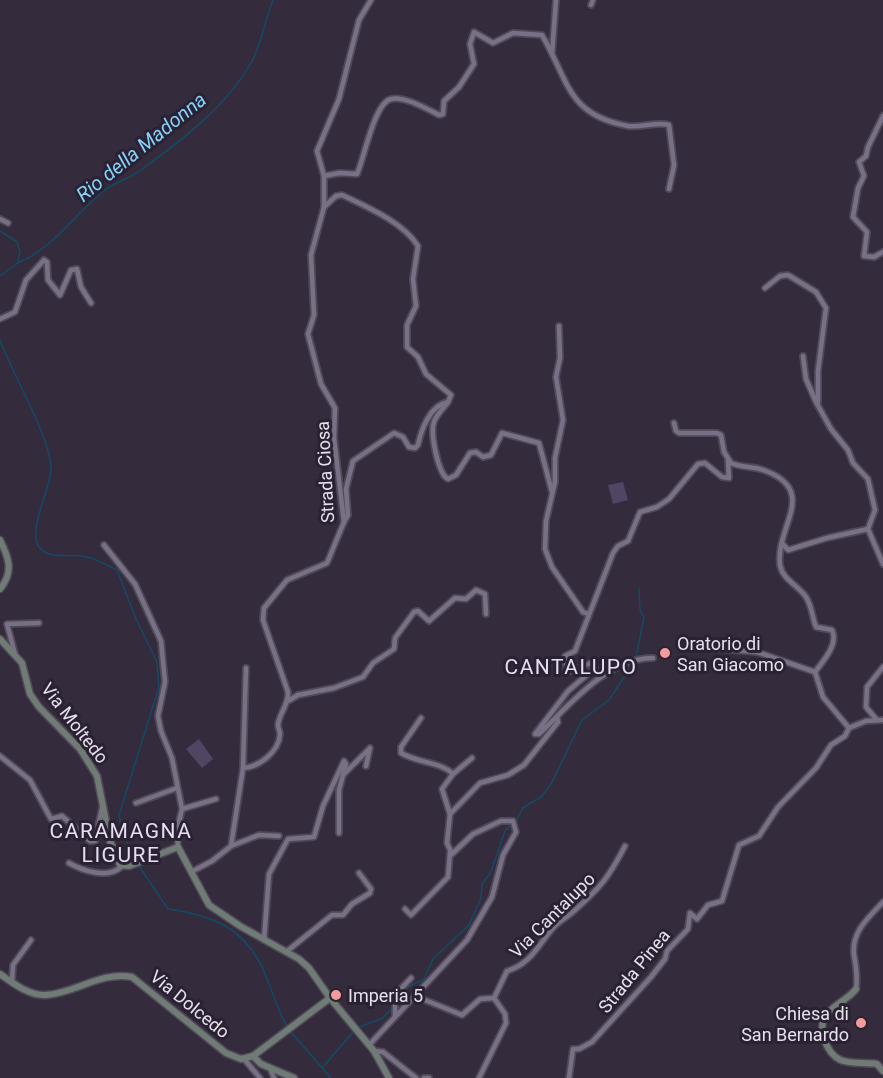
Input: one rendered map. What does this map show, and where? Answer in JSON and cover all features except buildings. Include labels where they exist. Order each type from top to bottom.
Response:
[{"type":"street","name":"Strada Ciosa","points":[[243,768],[261,763],[274,748],[280,735],[279,722],[288,701],[287,683],[263,620],[263,611],[286,580],[327,562],[344,522],[334,438],[335,408],[321,384],[308,334],[314,315],[311,255],[324,207],[324,176],[318,159],[319,145],[339,99],[359,20],[371,0]]},
{"type":"street","points":[[552,54],[556,0]]},
{"type":"street","points":[[324,176],[339,173],[357,174],[372,128],[384,103],[392,99],[412,103],[440,115],[443,114],[444,101],[464,81],[474,64],[470,44],[474,32],[493,43],[513,33],[542,35],[567,86],[586,112],[605,121],[637,128],[663,124],[669,126],[674,165],[669,189]]},
{"type":"street","points":[[883,116],[866,157],[859,161],[864,176],[858,188],[853,214],[854,220],[867,232],[864,256],[874,257],[883,252]]},
{"type":"street","points":[[324,207],[336,196],[342,195],[406,231],[418,246],[413,279],[416,306],[407,325],[408,350],[418,357],[426,374],[449,392],[451,398],[433,424],[438,465],[443,476],[448,479],[454,477],[470,453],[476,452],[483,457],[491,455],[502,433],[539,443],[552,492]]},
{"type":"street","points":[[0,219],[8,223]]},
{"type":"street","points":[[0,319],[15,312],[26,280],[44,260],[47,262],[49,283],[60,295],[71,270],[77,269],[81,287],[91,303]]},
{"type":"street","points":[[765,288],[780,276],[788,275],[816,292],[826,307],[825,335],[817,392],[820,409]]},
{"type":"street","points":[[559,326],[560,358],[556,377],[562,420],[545,530],[547,555],[552,567],[582,610],[588,614]]},
{"type":"street","points":[[802,356],[806,379],[820,409],[848,450],[853,463],[868,479],[875,513],[868,529],[883,564]]},
{"type":"street","points":[[344,522],[348,515],[346,489],[353,461],[394,433],[403,437],[409,447],[415,448],[426,422],[441,404],[448,402]]},
{"type":"street","points":[[653,658],[637,658],[587,687],[557,717],[538,734],[535,734],[568,691],[595,665],[591,663],[567,672],[565,656],[575,651],[612,553],[618,546],[628,542],[640,512],[657,507],[669,499],[698,464],[705,463],[726,479],[731,476],[721,435],[717,433],[679,433],[674,423]]},
{"type":"street","points":[[728,461],[734,465],[749,465],[766,471],[783,479],[792,488],[793,502],[782,543],[780,565],[783,573],[807,598],[816,627],[834,632],[832,645],[815,672]]},
{"type":"street","points":[[782,543],[788,550],[868,529]]},
{"type":"street","points":[[0,540],[10,568],[7,580],[0,589]]},
{"type":"street","points":[[104,545],[135,584],[161,641],[165,675],[159,706],[159,725],[172,758],[182,809],[177,831],[178,847],[193,871],[209,905],[309,968],[330,998],[374,1051],[389,1078]]},
{"type":"street","points":[[288,701],[298,695],[334,688],[368,674],[373,663],[394,649],[395,638],[414,612],[418,611],[429,621],[455,598],[466,599],[476,590],[485,594],[486,614]]},
{"type":"street","points":[[15,654],[6,624],[39,622]]},
{"type":"street","name":"Via Moltedo","points":[[0,639],[22,663],[30,694],[80,749],[98,776],[103,792],[102,808],[110,841],[122,867]]},
{"type":"street","points":[[707,646],[757,652],[815,672],[823,697],[849,728],[866,721],[880,720]]},
{"type":"street","points":[[880,720],[866,707],[866,692],[883,667]]},
{"type":"street","points":[[231,846],[243,768],[246,668]]},
{"type":"street","points":[[450,814],[480,783],[508,775],[524,765],[558,722],[557,717]]},
{"type":"street","points":[[421,718],[401,747],[401,753],[423,763],[441,765],[453,774]]},
{"type":"street","name":"Strada Pinea","points":[[569,1078],[573,1049],[579,1049],[592,1042],[651,977],[665,959],[667,951],[688,929],[690,913],[697,919],[708,905],[722,901],[739,845],[759,837],[778,807],[816,768],[831,745],[845,736],[849,728]]},
{"type":"street","points":[[344,774],[370,747],[366,765]]},
{"type":"street","points":[[0,756],[30,780],[51,819],[62,816],[90,841],[95,841],[102,808]]},
{"type":"street","points":[[405,909],[411,915],[448,877],[450,853],[447,843],[450,814],[442,789],[453,774],[472,758]]},
{"type":"street","points":[[264,940],[269,874],[288,839],[314,837],[323,806],[344,761],[346,764],[339,790],[339,833]]},
{"type":"street","points":[[136,803],[177,788]]},
{"type":"street","points":[[182,809],[216,799]]},
{"type":"street","points":[[369,1045],[475,928],[492,897],[503,855],[516,832],[515,824],[507,819],[492,825],[473,834],[454,855],[450,853]]},
{"type":"street","points":[[193,871],[212,861],[231,846],[259,835],[279,836]]},
{"type":"street","name":"Via Cantalupo","points":[[494,998],[507,971],[519,968],[536,952],[554,927],[606,880],[615,869],[625,846]]},
{"type":"street","points":[[69,863],[78,868],[113,873],[122,867],[178,847]]},
{"type":"street","points":[[286,952],[325,920],[333,915],[343,915],[352,904],[370,893],[371,889],[359,873]]},
{"type":"street","points":[[883,902],[869,915],[856,937],[854,951],[856,989],[824,1018],[823,1034],[834,1057],[841,1061],[877,1064],[883,1071]]},
{"type":"street","points":[[12,983],[14,964],[31,940]]},
{"type":"street","name":"Via Dolcedo","points":[[0,975],[31,993],[45,995],[102,978],[132,977],[226,1053],[244,1059],[260,1078]]},
{"type":"street","points":[[395,1017],[395,999],[411,978]]},
{"type":"street","points":[[415,996],[462,1016],[478,1000],[494,998],[505,1014],[506,1023],[478,1078]]},
{"type":"street","points":[[244,1059],[253,1056],[330,998]]},
{"type":"street","points":[[374,1051],[383,1052],[416,1078]]},
{"type":"street","points":[[253,1056],[270,1068],[294,1078]]},
{"type":"street","points":[[270,1068],[274,1078]]},
{"type":"street","points":[[424,1078],[429,1078]]},
{"type":"shaded area","points":[[623,482],[628,500],[613,504],[608,485]]},
{"type":"shaded area","points":[[199,739],[213,759],[202,768],[186,749]]},
{"type":"waterway","name":"Rio della Madonna","points":[[18,263],[42,249],[105,190],[137,173],[156,159],[217,107],[230,93],[252,61],[273,0]]},
{"type":"waterway","points":[[0,231],[17,242],[20,252],[18,263],[0,276]]},
{"type":"waterway","points":[[0,340],[38,423],[49,455],[50,477],[36,530],[39,547],[48,554],[87,557],[117,570],[136,619],[157,662],[159,687],[119,815],[122,832],[136,861]]},
{"type":"waterway","points":[[636,658],[644,617],[640,610],[639,589]]},
{"type":"waterway","points":[[517,819],[523,808],[542,796],[551,784],[582,720],[609,700],[634,662]]},
{"type":"waterway","points":[[397,1000],[408,987],[424,979],[433,959],[469,925],[481,898],[482,884],[491,872],[505,831],[512,824]]},
{"type":"waterway","points":[[139,866],[168,909],[215,921],[239,936],[258,960],[288,1028]]},
{"type":"waterway","points":[[357,1028],[383,1018],[393,1007]]},
{"type":"waterway","points":[[322,1068],[354,1031]]},
{"type":"waterway","points":[[291,1032],[331,1078]]},
{"type":"place","name":"Oratorio di San Giacomo","points":[[665,653]]},
{"type":"place","name":"Imperia 5","points":[[336,995]]},
{"type":"place","name":"Chiesa di San Bernardo","points":[[861,1023]]},
{"type":"district","name":"CANTALUPO","points":[[571,667]]},
{"type":"district","name":"CARAMAGNA LIGURE","points":[[121,843]]}]
